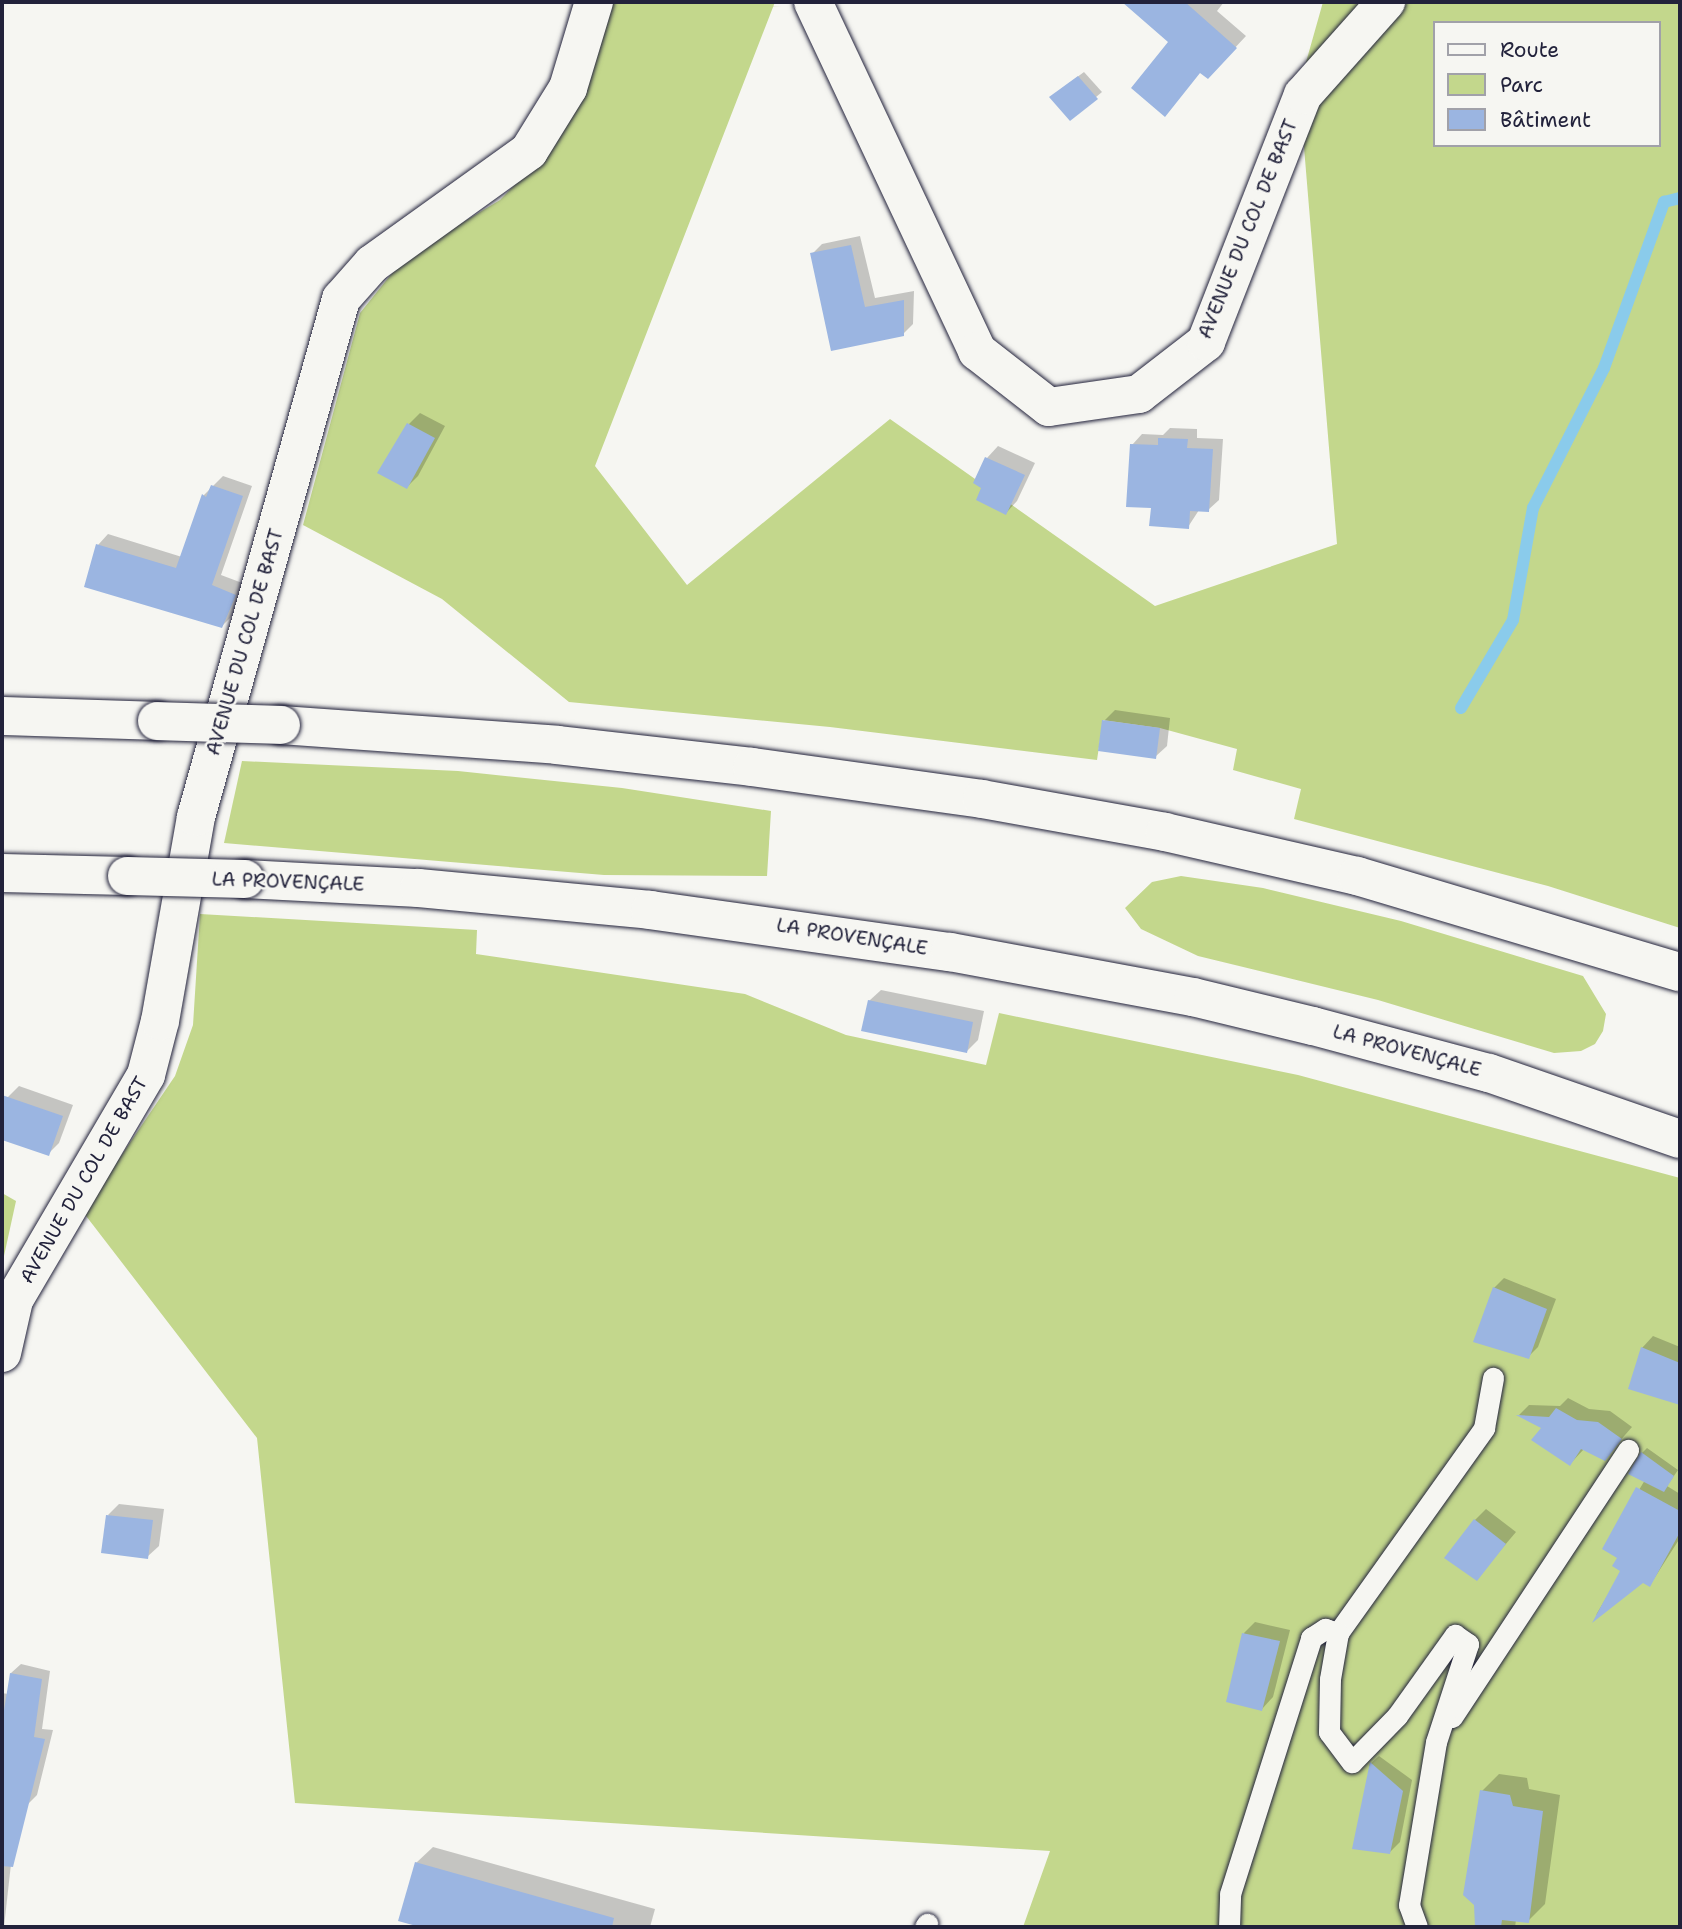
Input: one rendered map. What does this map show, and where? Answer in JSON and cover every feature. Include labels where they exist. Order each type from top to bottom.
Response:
[{"type":"main road","name":"AVENUE DU COL DE BAST","points":[[2,1353],[14,1300],[146,1075],[160,1021],[196,817],[341,299],[372,264],[528,151],[568,88],[594,2]]},
{"type":"main road","name":"AVENUE DU COL DE BAST","points":[[813,2],[977,351],[1049,407],[1139,394],[1206,342],[1303,95],[1385,2]]},
{"type":"main road","points":[[2,716],[281,725],[557,746],[752,766],[982,799],[1165,832],[1357,876],[1680,972]]},
{"type":"main road","name":"LA PROVENÇALE","points":[[2,873],[245,879],[419,888],[650,909],[950,952],[1193,997],[1313,1026],[1489,1073],[1680,1139]]},
{"type":"lane","points":[[1417,1927],[1409,1905],[1436,1742],[1468,1644],[1455,1635],[1397,1716],[1352,1762],[1329,1732],[1330,1679],[1338,1633],[1484,1428],[1493,1378]]},
{"type":"lane","points":[[1436,1742],[1628,1450]]},
{"type":"lane","points":[[1229,1927],[1230,1894],[1311,1638],[1325,1629],[1338,1633]]},
{"type":"green space","points":[[611,2],[775,2],[595,466],[687,585],[890,419],[1155,606],[1337,544],[1299,87],[1323,2],[1680,2],[1680,928],[1548,886],[1294,819],[1301,789],[1233,770],[1237,749],[1160,728],[1103,720],[1097,760],[830,727],[569,702],[442,599],[303,525],[360,313],[405,257],[500,200],[536,163]]},
{"type":"green space","points":[[242,761],[458,771],[622,788],[771,811],[767,876],[604,875],[224,843]]},
{"type":"green space","points":[[1181,876],[1263,888],[1401,921],[1583,976],[1606,1014],[1603,1031],[1595,1044],[1581,1051],[1554,1053],[1378,1000],[1198,956],[1141,929],[1125,908],[1152,882]]},
{"type":"green space","points":[[200,914],[477,930],[476,954],[745,994],[846,1035],[986,1065],[999,1013],[1298,1075],[1680,1178],[1680,1927],[1023,1927],[1050,1851],[295,1803],[257,1438],[83,1212],[175,1076],[193,1025]]},
{"type":"green space","points":[[2,1193],[16,1201],[2,1265]]},
{"type":"building","points":[[1122,2],[1185,2],[1237,48],[1208,79],[1200,73],[1165,117],[1131,88],[1168,42]]},
{"type":"building","points":[[1078,76],[1098,99],[1070,121],[1049,97]]},
{"type":"building","points":[[851,245],[865,307],[904,300],[904,336],[831,351],[810,253]]},
{"type":"building","points":[[407,423],[435,438],[407,489],[377,473]]},
{"type":"building","points":[[1158,438],[1188,439],[1187,448],[1213,449],[1209,512],[1190,511],[1189,529],[1149,526],[1151,508],[1126,507],[1130,444],[1158,445]]},
{"type":"building","points":[[985,457],[1025,475],[1006,515],[976,500],[981,488],[973,483]]},
{"type":"building","points":[[211,485],[243,496],[212,585],[236,595],[222,628],[84,587],[96,544],[176,568],[202,494],[206,497]]},
{"type":"building","points":[[1102,720],[1160,728],[1156,759],[1098,751]]},
{"type":"building","points":[[868,1000],[973,1022],[967,1053],[861,1031]]},
{"type":"building","points":[[2,1095],[63,1116],[49,1156],[2,1140]]},
{"type":"building","points":[[1493,1287],[1547,1309],[1529,1359],[1473,1342]]},
{"type":"building","points":[[1641,1347],[1680,1363],[1680,1405],[1628,1389]]},
{"type":"building","points":[[1556,1408],[1577,1420],[1598,1422],[1622,1439],[1605,1461],[1581,1449],[1570,1466],[1531,1440],[1541,1428],[1516,1415],[1549,1417]]},
{"type":"building","points":[[1641,1452],[1674,1476],[1664,1492],[1628,1474]]},
{"type":"building","points":[[1636,1487],[1680,1511],[1680,1532],[1650,1587],[1643,1583],[1592,1623],[1620,1571],[1612,1566],[1617,1558],[1602,1549]]},
{"type":"building","points":[[106,1515],[153,1520],[148,1559],[101,1553]]},
{"type":"building","points":[[1474,1519],[1506,1544],[1477,1581],[1444,1558]]},
{"type":"building","points":[[1242,1633],[1280,1641],[1262,1711],[1226,1702]]},
{"type":"building","points":[[10,1673],[42,1679],[34,1737],[45,1739],[13,1867],[2,1866],[2,1723]]},
{"type":"building","points":[[1370,1762],[1403,1791],[1390,1854],[1352,1849]]},
{"type":"building","points":[[1480,1790],[1510,1795],[1513,1806],[1543,1811],[1529,1923],[1502,1920],[1501,1927],[1475,1927],[1474,1905],[1463,1895]]},
{"type":"building","points":[[415,1862],[614,1918],[612,1927],[420,1927],[398,1921]]},
{"type":"waterway","points":[[1461,708],[1513,620],[1533,508],[1604,368],[1664,202],[1680,198]]}]
